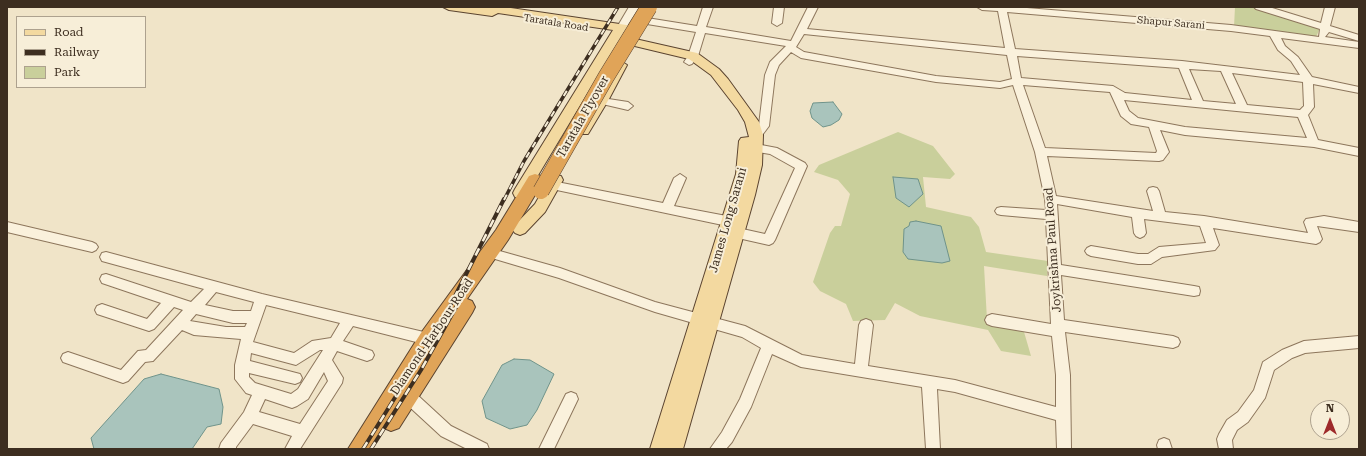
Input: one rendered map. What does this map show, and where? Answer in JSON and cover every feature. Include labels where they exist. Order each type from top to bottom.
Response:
[{"type":"highway","name":"Taratala Flyover","points":[[514,227],[543,186],[606,77],[641,27]]},
{"type":"highway","name":"Diamond Harbour Road","points":[[373,449],[467,305],[496,254],[514,227]]},
{"type":"highway","name":"Diamond Harbour Road","points":[[359,449],[428,339],[496,254]]},
{"type":"main road","name":"Taratala Road","points":[[449,7],[617,35]]},
{"type":"main road","points":[[481,7],[617,35],[522,190],[509,214],[514,227]]},
{"type":"main road","points":[[543,186],[602,101],[641,27]]},
{"type":"main road","name":"James Long Sarani","points":[[617,35],[641,27],[675,56],[691,59],[713,82],[725,90],[744,126],[746,137],[743,174],[735,226],[705,322],[659,449]]},
{"type":"main road","points":[[725,90],[743,107],[752,122],[756,142],[755,164],[735,226]]},
{"type":"main road","points":[[674,449],[705,322]]},
{"type":"street","points":[[617,35],[634,7]]},
{"type":"street","points":[[641,27],[655,7]]},
{"type":"street","points":[[691,59],[708,7]]},
{"type":"street","points":[[778,23],[779,7]]},
{"type":"street","points":[[543,186],[667,208],[735,226],[769,240],[801,166],[756,142],[764,126],[771,70],[774,64],[792,45],[813,7]]},
{"type":"street","name":"Shapur Sarani","points":[[982,7],[1028,9],[1231,28],[1359,45]]},
{"type":"street","points":[[1260,7],[1359,38]]},
{"type":"street","points":[[1322,40],[1330,7]]},
{"type":"street","name":"Joykrishna Paul Road","points":[[1002,9],[1017,81],[1041,152],[1051,199],[1058,328],[1063,375],[1062,415],[1064,449]]},
{"type":"street","points":[[641,27],[701,29],[792,45],[801,55],[936,79],[1000,85],[1017,81],[1113,89],[1122,96],[1302,114]]},
{"type":"street","points":[[801,31],[1010,52],[1225,68],[1308,79],[1359,90]]},
{"type":"street","points":[[1274,34],[1281,48],[1294,59],[1308,79],[1309,107],[1302,114]]},
{"type":"street","points":[[1182,64],[1200,105]]},
{"type":"street","points":[[1225,68],[1243,108]]},
{"type":"street","points":[[1113,89],[1125,113],[1135,121],[1185,132],[1314,143],[1359,152]]},
{"type":"street","points":[[602,101],[628,106]]},
{"type":"street","points":[[1302,114],[1314,143]]},
{"type":"street","points":[[1041,152],[1159,157],[1163,152],[1153,125]]},
{"type":"street","points":[[667,208],[680,178]]},
{"type":"street","points":[[1154,191],[1160,216]]},
{"type":"street","points":[[1051,199],[1137,213],[1279,232],[1316,239],[1310,222],[1324,221],[1359,227]]},
{"type":"street","points":[[1001,211],[1052,215]]},
{"type":"street","points":[[1137,213],[1140,233]]},
{"type":"street","points":[[1091,251],[1138,259],[1151,259],[1159,252],[1211,247],[1213,245],[1204,221]]},
{"type":"street","points":[[7,227],[92,246]]},
{"type":"street","points":[[496,254],[560,273],[655,307],[745,332],[786,355],[801,361],[861,370],[989,394],[1062,415]]},
{"type":"street","points":[[106,257],[262,299],[428,339]]},
{"type":"street","points":[[1054,269],[1194,291]]},
{"type":"street","points":[[106,279],[194,308],[233,317],[256,317]]},
{"type":"street","points":[[68,358],[123,377],[180,323],[214,286]]},
{"type":"street","points":[[262,299],[247,339],[241,376],[244,382],[251,388],[292,400],[296,400],[302,394],[325,361],[349,321]]},
{"type":"street","points":[[102,310],[149,325],[171,301]]},
{"type":"street","points":[[992,320],[1173,342]]},
{"type":"street","points":[[180,323],[194,329],[226,333],[247,339],[296,358],[317,345],[335,344],[367,355]]},
{"type":"street","points":[[861,370],[866,325]]},
{"type":"street","points":[[1226,449],[1224,439],[1232,425],[1242,417],[1260,392],[1268,366],[1287,354],[1304,347],[1359,342]]},
{"type":"street","points":[[717,449],[727,437],[746,402],[769,345]]},
{"type":"street","points":[[292,449],[335,383],[336,378],[325,361]]},
{"type":"street","points":[[242,365],[295,378]]},
{"type":"street","points":[[929,382],[933,449]]},
{"type":"street","points":[[229,449],[226,448],[251,414],[262,392]]},
{"type":"street","points":[[408,396],[446,431],[482,449]]},
{"type":"street","points":[[546,449],[571,399]]},
{"type":"street","points":[[251,414],[257,418],[303,432]]},
{"type":"green space","points":[[1235,7],[1255,7],[1320,28],[1316,37],[1234,27]]},
{"type":"green space","points":[[898,132],[933,146],[955,174],[950,179],[923,177],[926,207],[971,217],[979,227],[986,252],[1048,261],[1047,276],[984,266],[987,320],[1022,325],[1031,356],[1001,351],[988,330],[920,316],[895,303],[885,320],[853,321],[846,304],[820,291],[813,282],[830,233],[835,226],[841,226],[850,194],[838,180],[814,172],[819,165]]},
{"type":"water","points":[[833,102],[842,114],[839,120],[831,125],[823,127],[812,118],[810,111],[813,103]]},
{"type":"water","points":[[893,177],[918,179],[923,194],[909,207],[896,198]]},
{"type":"water","points":[[916,221],[941,226],[950,261],[942,263],[908,259],[903,252],[904,229],[909,226],[910,222]]},
{"type":"water","points":[[514,359],[530,360],[554,374],[537,410],[527,425],[510,429],[486,418],[482,401],[502,365]]},
{"type":"water","points":[[161,374],[219,389],[223,407],[221,424],[207,427],[192,449],[94,449],[91,438],[144,379]]},
{"type":"railway","points":[[504,200],[524,161],[618,7]]},
{"type":"railway","points":[[363,449],[442,322],[504,199]]},
{"type":"railway","points":[[371,449],[421,370],[470,282]]}]
